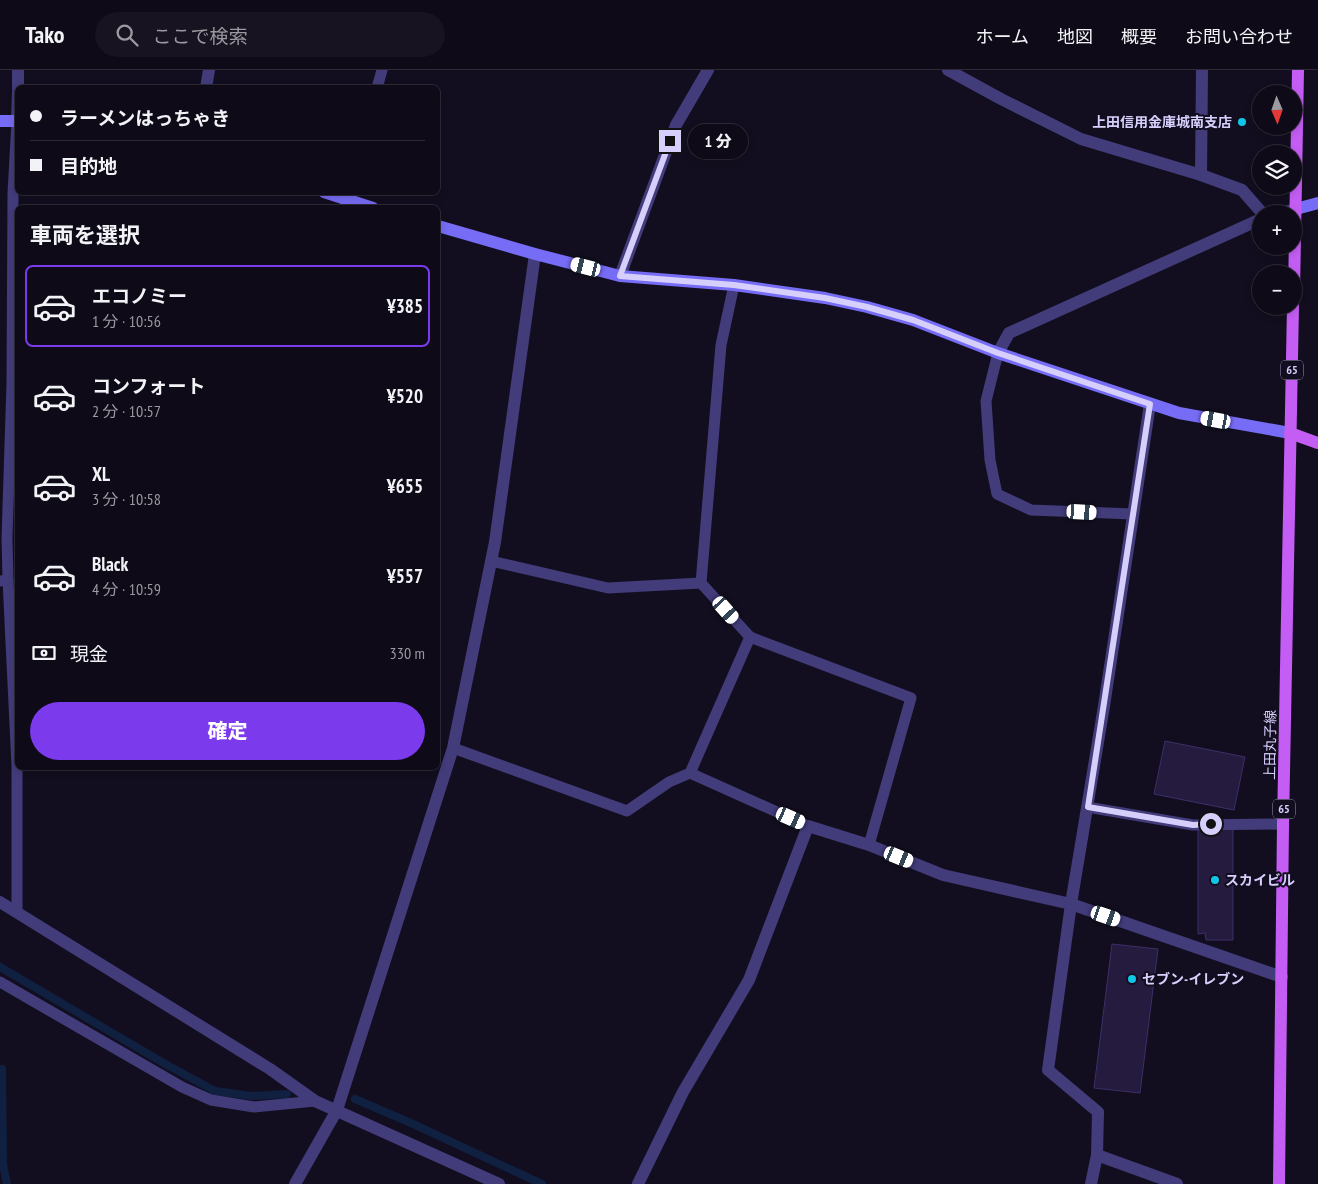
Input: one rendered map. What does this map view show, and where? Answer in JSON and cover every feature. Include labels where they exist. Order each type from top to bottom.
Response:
[{"type":"main road","points":[[1296,205],[1298,70]]},
{"type":"main road","name":"上田丸子線","points":[[1279,1184],[1283,824],[1293,315]]},
{"type":"main road","points":[[1290,433],[1318,443]]},
{"type":"street","points":[[18,70],[18,85]]},
{"type":"street","points":[[206,85],[209,70]]},
{"type":"street","points":[[620,276],[676,125],[708,70]]},
{"type":"street","points":[[948,70],[1081,139],[1201,175],[1242,190],[1255,205]]},
{"type":"street","points":[[1201,175],[1202,70]]},
{"type":"street","points":[[0,121],[15,120]]},
{"type":"street","points":[[347,196],[366,205]]},
{"type":"street","points":[[1302,207],[1318,203]]},
{"type":"street","points":[[998,353],[1009,332],[1252,223]]},
{"type":"street","points":[[440,227],[620,276],[734,285],[825,298],[867,307],[913,320],[998,353],[1179,413],[1290,433]]},
{"type":"street","points":[[295,1184],[337,1110],[453,748],[495,542],[535,254]]},
{"type":"street","points":[[1091,1184],[1097,1155],[1098,1112],[1048,1070],[1071,904],[1088,807],[1150,404]]},
{"type":"street","points":[[638,1184],[683,1092],[749,980],[808,826],[869,845],[943,875],[1071,904],[1282,977]]},
{"type":"street","points":[[0,902],[270,1069],[315,1101],[500,1184]]},
{"type":"street","points":[[1097,1155],[1177,1184]]},
{"type":"lane","points":[[378,85],[382,70]]},
{"type":"lane","points":[[15,156],[13,193],[12,539],[4,580],[15,737]]},
{"type":"lane","points":[[734,285],[721,346],[701,583],[750,637],[911,698],[869,845]]},
{"type":"lane","points":[[998,353],[986,401],[990,460],[997,494],[1031,510],[1133,514]]},
{"type":"lane","points":[[491,561],[608,588],[701,583]]},
{"type":"lane","points":[[453,748],[627,811],[669,782],[690,773],[750,637]]},
{"type":"lane","points":[[17,770],[17,912]]},
{"type":"lane","points":[[690,773],[808,826]]},
{"type":"lane","points":[[1088,807],[1193,825],[1283,824]]},
{"type":"lane","points":[[0,982],[182,1087],[211,1100],[254,1107],[315,1101]]},
{"type":"building","points":[[1165,741],[1245,757],[1234,810],[1154,794]]},
{"type":"building","name":"スカイビル","points":[[1198,827],[1233,827],[1233,940],[1206,940],[1205,933],[1198,934]]},
{"type":"building","points":[[1112,944],[1158,949],[1140,1093],[1094,1088]]},
{"type":"waterway","points":[[0,967],[215,1091],[252,1096],[287,1094]]},
{"type":"waterway","points":[[2,1069],[3,1164],[7,1184]]},
{"type":"waterway","points":[[355,1099],[542,1184]]},
{"type":"place","name":"上田信用金庫城南支店","points":[[1242,122]]},
{"type":"place","name":"スカイビル","points":[[1215,880]]},
{"type":"place","name":"セブン-イレブン","points":[[1132,979]]},
{"type":"route","points":[[670,141],[620,276],[734,285],[825,298],[867,307],[913,320],[998,353],[1150,404],[1088,807],[1193,825],[1211,824]]}]
